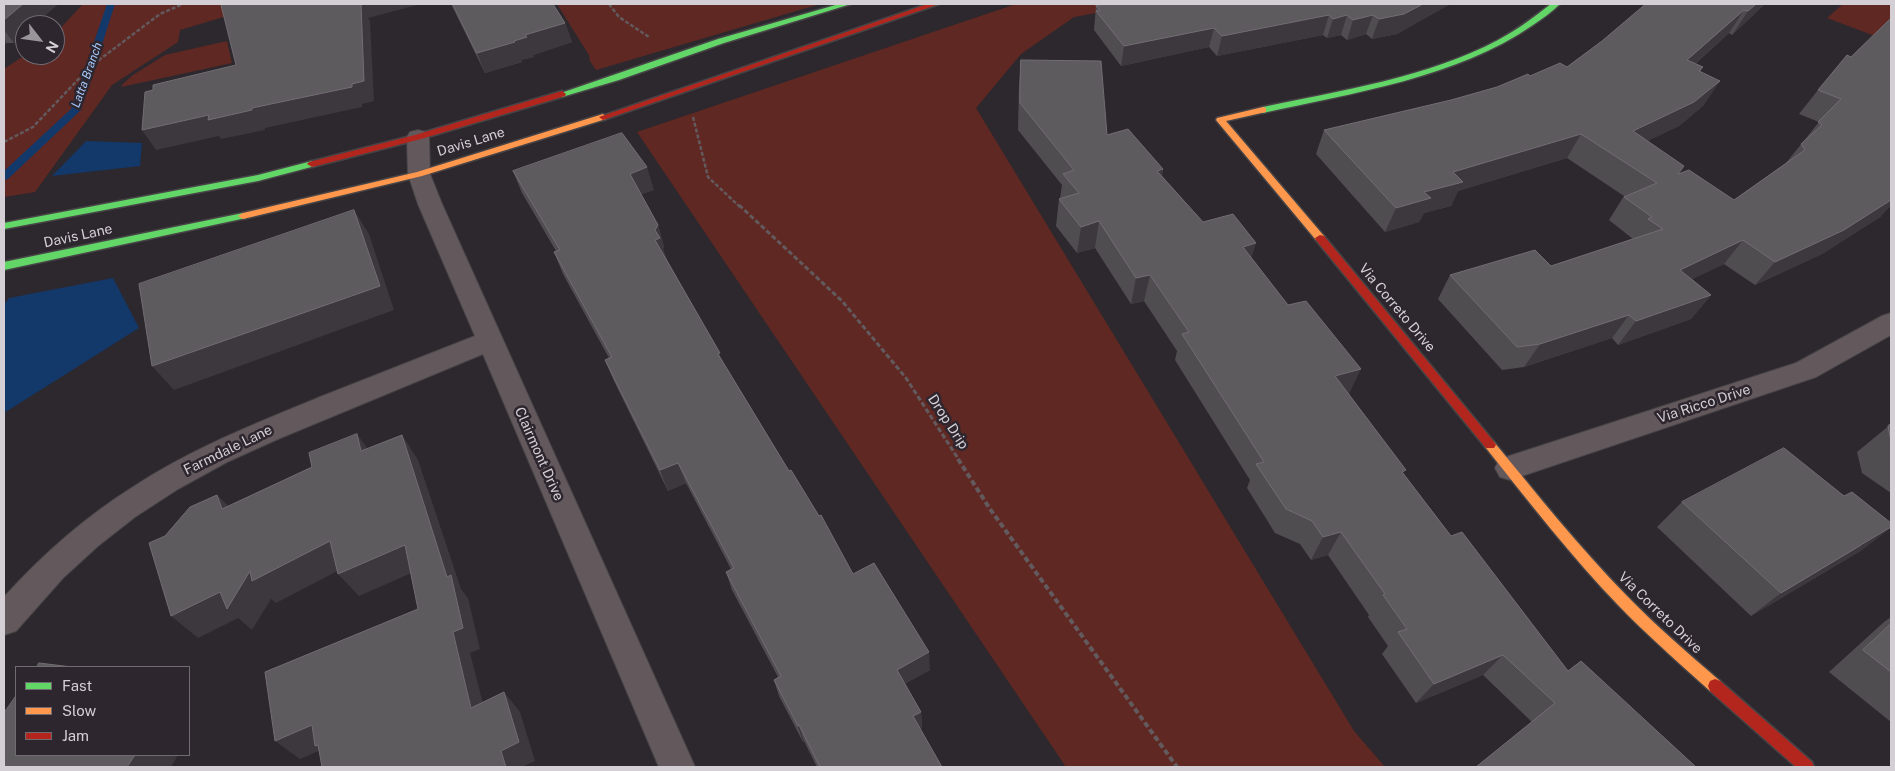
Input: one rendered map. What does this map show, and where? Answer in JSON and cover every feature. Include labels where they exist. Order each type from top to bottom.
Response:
[{"type":"street","name":"Davis Lane","points":[[4,226],[258,178],[418,137],[616,78],[721,41],[847,4]]},
{"type":"street","name":"Davis Lane","points":[[4,266],[270,210],[419,174],[636,107],[935,4]]},
{"type":"street","name":"Via Correto Drive","points":[[1556,4],[1522,29],[1500,42],[1453,63],[1375,84],[1220,120],[1572,544],[1623,601],[1664,641],[1806,767]]},
{"type":"street","name":"Clairmont Drive","points":[[418,137],[419,174],[430,204],[677,767]]},
{"type":"street","name":"Via Ricco Drive","points":[[1510,468],[1806,370],[1891,323]]},
{"type":"street","name":"Farmdale Lane","points":[[4,620],[36,582],[93,532],[144,495],[200,462],[264,432],[489,340]]},
{"type":"path","points":[[4,142],[33,126],[91,66],[160,14],[183,4]]},
{"type":"path","points":[[608,4],[619,17],[656,41]]},
{"type":"path","name":"Drop Drip","points":[[692,116],[708,177],[842,301],[906,378],[990,510],[1177,767]]},
{"type":"shaded area","points":[[83,4],[267,4],[180,30],[178,42],[112,85],[35,192],[4,197],[4,69],[15,62],[15,65],[65,65],[65,23]]},
{"type":"shaded area","points":[[557,4],[820,4],[596,70],[590,61],[589,55]]},
{"type":"shaded area","points":[[1016,4],[1145,4],[1074,17],[1021,54],[976,108],[1354,731],[1385,767],[1066,767],[637,132]]},
{"type":"shaded area","points":[[1843,4],[1891,4],[1891,42],[1827,18]]},
{"type":"shaded area","points":[[227,41],[232,63],[121,87],[133,75],[165,55]]},
{"type":"water","points":[[86,141],[142,143],[140,166],[52,176]]},
{"type":"water","points":[[113,278],[139,328],[4,413],[4,305],[9,298]]},
{"type":"building","points":[[4,4],[23,4],[4,20]]},
{"type":"building","points":[[361,4],[364,81],[352,84],[352,87],[252,108],[252,110],[208,120],[209,115],[142,130],[145,92],[153,90],[153,85],[236,65],[221,5]]},
{"type":"building","points":[[453,4],[553,4],[565,23],[525,35],[527,37],[515,42],[477,53]]},
{"type":"building","points":[[1107,4],[1423,4],[1404,14],[1379,19],[1373,15],[1353,20],[1347,15],[1333,19],[1329,15],[1222,36],[1214,28],[1124,46],[1096,11],[1100,10],[1096,6]]},
{"type":"building","points":[[1646,4],[1756,4],[1748,11],[1744,10],[1687,60],[1703,67],[1699,71],[1720,81],[1694,102],[1633,131],[1684,166],[1678,174],[1689,170],[1734,200],[1805,150],[1801,144],[1822,125],[1818,122],[1841,99],[1818,90],[1847,55],[1851,57],[1891,19],[1891,200],[1844,230],[1775,262],[1743,240],[1680,270],[1711,295],[1636,321],[1629,315],[1540,344],[1517,347],[1450,275],[1535,250],[1551,266],[1663,229],[1648,219],[1652,217],[1624,197],[1657,183],[1581,134],[1453,172],[1463,182],[1424,192],[1431,198],[1396,208],[1324,130],[1451,100],[1497,87],[1560,63],[1567,67]]},
{"type":"building","points":[[1021,60],[1101,61],[1107,135],[1128,129],[1163,169],[1157,171],[1203,222],[1233,214],[1256,243],[1243,247],[1288,305],[1306,301],[1361,369],[1335,376],[1406,470],[1402,472],[1451,536],[1462,532],[1568,671],[1581,661],[1696,767],[1476,767],[1555,703],[1503,655],[1434,684],[1398,632],[1407,629],[1383,595],[1385,594],[1341,532],[1323,537],[1312,521],[1286,509],[1256,464],[1264,462],[1182,334],[1189,332],[1150,275],[1136,278],[1099,221],[1081,227],[1059,199],[1079,193],[1063,174],[1074,170],[1020,103]]},
{"type":"building","points":[[622,133],[647,167],[630,174],[658,225],[655,230],[660,238],[655,240],[720,353],[718,354],[789,471],[791,470],[819,516],[821,515],[853,574],[874,563],[929,652],[897,670],[921,712],[913,716],[942,767],[820,767],[774,680],[781,676],[726,572],[734,568],[678,463],[660,470],[605,360],[612,357],[554,252],[560,250],[513,171]]},
{"type":"building","points":[[354,210],[380,286],[152,366],[139,284]]},
{"type":"building","points":[[1891,424],[1891,441],[1888,426]]},
{"type":"building","points":[[357,434],[361,451],[402,435],[447,577],[451,575],[463,628],[453,632],[471,708],[504,692],[519,742],[501,751],[506,767],[322,767],[318,745],[315,746],[312,725],[275,741],[265,672],[418,609],[405,545],[338,574],[330,541],[252,581],[250,571],[227,609],[220,592],[171,616],[149,543],[165,536],[190,507],[217,495],[222,509],[312,467],[309,453]]},
{"type":"building","points":[[1784,448],[1844,496],[1852,492],[1891,523],[1891,527],[1781,593],[1682,502]]},
{"type":"building","points":[[1891,624],[1891,672],[1863,650]]},
{"type":"building","points":[[39,663],[64,666],[38,666]]},
{"type":"building","points":[[15,697],[15,756],[134,756],[127,767],[4,767],[4,713]]},
{"type":"waterway","name":"Latta Branch","points":[[4,177],[76,110],[111,4]]},
{"type":"traffic: fast","points":[[562,94],[616,78],[721,41],[847,4]]},
{"type":"traffic: fast","points":[[1263,110],[1383,83],[1442,66],[1499,43],[1528,25],[1556,4]]},
{"type":"traffic: fast","points":[[4,226],[258,178],[312,164]]},
{"type":"traffic: fast","points":[[4,266],[243,216]]},
{"type":"traffic: slow","points":[[1263,110],[1220,120],[1320,238]]},
{"type":"traffic: slow","points":[[243,216],[419,174],[603,117]]},
{"type":"traffic: slow","points":[[1490,445],[1605,582],[1645,623],[1715,686]]},
{"type":"traffic: jam","points":[[603,117],[935,4]]},
{"type":"traffic: jam","points":[[312,164],[418,137],[562,94]]},
{"type":"traffic: jam","points":[[1320,238],[1490,445]]},
{"type":"traffic: jam","points":[[1715,686],[1807,767]]}]
